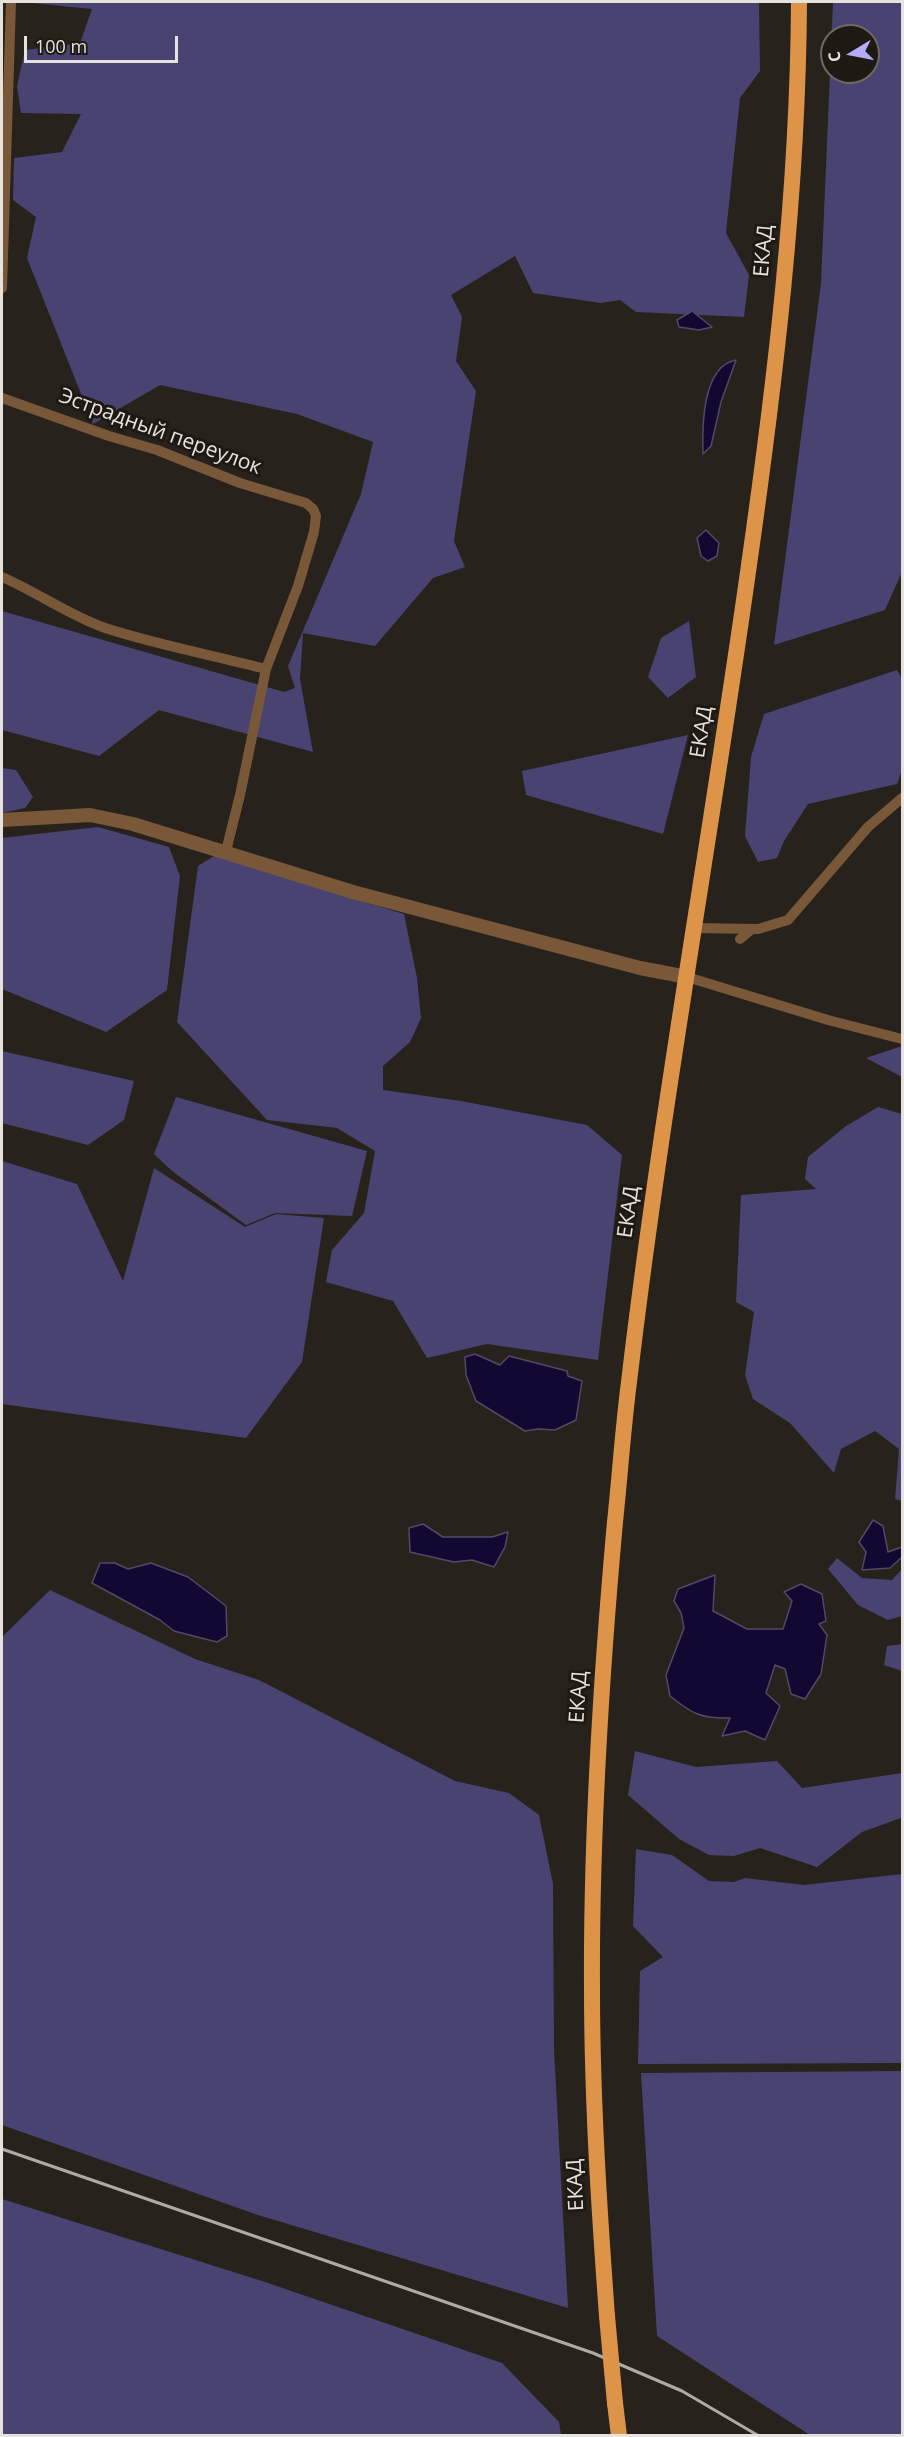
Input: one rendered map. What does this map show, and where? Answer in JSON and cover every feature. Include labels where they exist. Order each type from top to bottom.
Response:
[{"type":"highway","name":"ЕКАД","points":[[619,2436],[607,2316],[594,2090],[592,1987],[596,1789],[609,1590],[628,1386],[770,419],[788,243],[799,63],[800,2]]},
{"type":"street","points":[[2,288],[11,2]]},
{"type":"street","name":"Эстрадный переулок","points":[[2,398],[109,436],[157,450],[240,483],[306,503],[313,509],[316,516],[314,532],[298,586],[266,669]]},
{"type":"street","points":[[2,577],[55,602],[86,620],[107,628],[178,649],[266,669],[226,851]]},
{"type":"street","points":[[695,928],[752,929],[788,920],[868,827],[903,798]]},
{"type":"street","points":[[2,820],[90,815],[134,824],[353,892],[640,968],[687,977],[828,1020],[903,1039]]},
{"type":"street","points":[[740,939],[752,929]]},
{"type":"shaded area","points":[[33,2],[759,2],[760,71],[740,98],[726,233],[749,275],[744,317],[636,312],[620,300],[601,303],[533,293],[515,256],[451,295],[462,317],[456,361],[476,391],[454,541],[465,567],[433,578],[375,646],[303,633],[300,679],[313,752],[159,710],[99,756],[2,730],[2,611],[284,692],[295,688],[288,666],[361,494],[373,442],[297,414],[160,385],[93,424],[27,258],[36,217],[13,200],[14,158],[62,152],[81,114],[21,113],[17,86],[25,50],[80,43],[92,9]]},
{"type":"shaded area","points":[[833,2],[902,2],[902,572],[885,610],[774,645],[821,283],[829,84],[880,84],[880,24],[832,24]]},
{"type":"shaded area","points":[[692,311],[712,327],[699,330],[679,327],[677,320]]},
{"type":"shaded area","points":[[736,360],[721,402],[711,446],[703,454],[704,414],[710,386],[716,374],[725,365]]},
{"type":"shaded area","points":[[706,530],[719,543],[717,556],[708,561],[701,556],[697,538]]},
{"type":"shaded area","points":[[689,621],[696,677],[668,698],[648,677],[661,638]]},
{"type":"shaded area","points":[[897,670],[902,679],[902,770],[897,784],[808,804],[784,841],[777,858],[758,862],[745,836],[751,757],[764,714]]},
{"type":"shaded area","points":[[688,735],[663,834],[526,795],[522,771]]},
{"type":"shaded area","points":[[2,768],[16,770],[33,797],[25,808],[2,813]]},
{"type":"shaded area","points":[[98,827],[169,847],[180,876],[167,990],[106,1032],[2,989],[2,838]]},
{"type":"shaded area","points":[[214,856],[404,914],[417,978],[421,1018],[410,1042],[383,1066],[383,1090],[461,1101],[587,1125],[622,1155],[598,1360],[487,1344],[427,1358],[393,1301],[326,1282],[332,1250],[364,1213],[375,1151],[337,1128],[267,1120],[177,1022],[198,866]]},
{"type":"shaded area","points":[[902,1046],[902,1077],[866,1058]]},
{"type":"shaded area","points":[[2,1051],[134,1081],[124,1120],[88,1145],[2,1123]]},
{"type":"shaded area","points":[[176,1097],[367,1151],[352,1216],[275,1213],[246,1225],[172,1171],[154,1154]]},
{"type":"shaded area","points":[[878,1107],[902,1114],[902,1501],[895,1499],[899,1449],[875,1431],[841,1449],[834,1473],[790,1423],[753,1399],[745,1375],[754,1312],[736,1302],[741,1195],[816,1189],[805,1179],[808,1157],[846,1126]]},
{"type":"shaded area","points":[[2,1161],[77,1184],[123,1281],[154,1168],[245,1227],[276,1214],[324,1218],[302,1362],[246,1438],[2,1404]]},
{"type":"shaded area","points":[[475,1354],[500,1365],[509,1356],[567,1371],[568,1376],[582,1381],[576,1420],[555,1430],[525,1431],[476,1401],[466,1375],[465,1357]]},
{"type":"shaded area","points":[[873,1520],[883,1526],[888,1552],[902,1547],[902,1557],[890,1568],[862,1570],[866,1552],[859,1542]]},
{"type":"shaded area","points":[[423,1524],[443,1537],[492,1537],[508,1532],[505,1547],[494,1567],[472,1560],[454,1562],[410,1552],[409,1528]]},
{"type":"shaded area","points":[[837,1558],[862,1578],[892,1580],[902,1569],[902,1616],[888,1620],[858,1605],[828,1569]]},
{"type":"shaded area","points":[[100,1563],[115,1563],[128,1569],[151,1563],[188,1577],[226,1606],[227,1636],[217,1642],[174,1631],[160,1620],[92,1583]]},
{"type":"shaded area","points":[[715,1575],[713,1611],[747,1629],[783,1629],[792,1601],[784,1592],[801,1584],[822,1594],[826,1621],[819,1624],[827,1635],[821,1674],[805,1699],[791,1694],[785,1669],[775,1665],[766,1693],[780,1706],[765,1740],[745,1731],[722,1736],[730,1718],[697,1714],[670,1696],[666,1675],[684,1628],[681,1613],[674,1601],[678,1589]]},
{"type":"shaded area","points":[[50,1590],[195,1659],[259,1680],[455,1781],[509,1793],[539,1815],[553,1884],[554,2050],[568,2308],[258,2215],[2,2125],[2,1637]]},
{"type":"shaded area","points":[[902,1644],[902,1671],[884,1665],[887,1646]]},
{"type":"shaded area","points":[[635,1751],[696,1767],[777,1761],[802,1788],[902,1773],[902,1820],[901,1818],[862,1832],[817,1867],[760,1848],[734,1856],[709,1855],[679,1839],[628,1795]]},
{"type":"shaded area","points":[[636,1849],[672,1855],[709,1881],[734,1882],[745,1878],[804,1885],[902,1874],[902,2063],[638,2064],[640,1971],[663,1957],[633,1926]]},
{"type":"shaded area","points":[[902,2071],[902,2435],[810,2435],[657,2336],[641,2073]]},
{"type":"shaded area","points":[[2,2199],[262,2281],[502,2363],[559,2422],[561,2435],[2,2435]]},
{"type":"railway","points":[[2,2149],[593,2353],[682,2391],[759,2436]]}]
